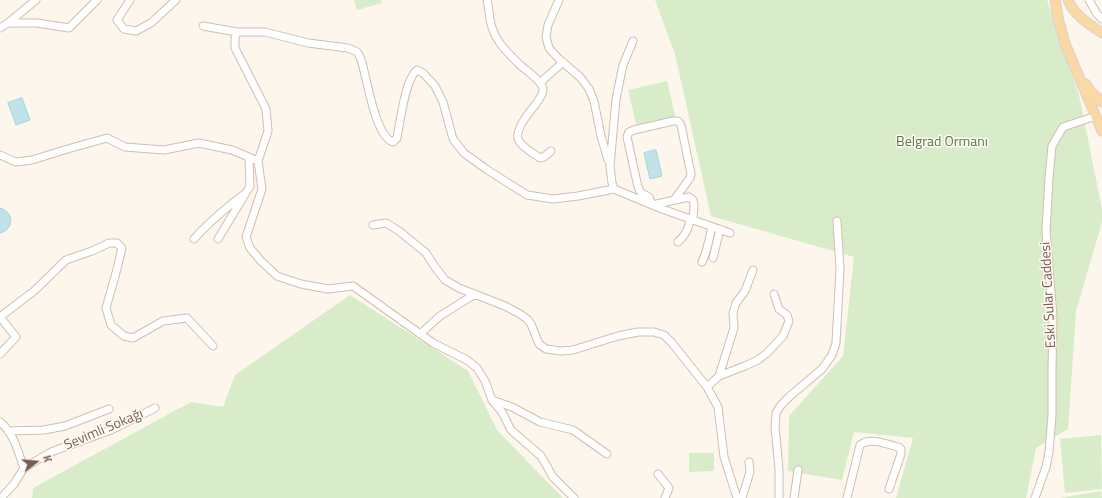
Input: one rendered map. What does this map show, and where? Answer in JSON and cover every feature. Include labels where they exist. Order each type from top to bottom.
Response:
[{"type":"main road","points":[[1055,0],[1059,22],[1066,46],[1102,131]]},
{"type":"main road","points":[[1068,0],[1070,5],[1085,22],[1102,33]]},
{"type":"main road","points":[[1079,78],[1102,102]]},
{"type":"street","points":[[0,28],[36,0]]},
{"type":"street","points":[[8,23],[37,23],[69,28],[97,0]]},
{"type":"street","points":[[130,0],[117,20],[124,28],[136,31],[151,23],[176,0]]},
{"type":"street","points":[[487,0],[490,23],[494,34],[504,48],[523,68],[541,82],[543,90],[539,99],[524,120],[517,135],[518,140],[540,158],[544,157],[551,151]]},
{"type":"street","points":[[559,0],[548,25],[546,36],[550,48],[563,62],[580,76],[589,89],[594,101],[614,189]]},
{"type":"street","points":[[1089,0],[1097,14],[1102,19]]},
{"type":"street","points":[[203,26],[237,32],[265,32],[308,43],[348,48],[357,52],[361,60],[374,113],[386,138],[390,142],[393,142],[397,138],[409,81],[413,73],[417,70],[435,86],[443,102],[453,139],[464,153],[527,196],[552,200],[614,189],[691,220],[730,233]]},
{"type":"street","points":[[237,32],[235,38],[235,48],[266,109],[268,131],[258,161],[262,188],[246,237],[250,248],[277,276],[302,284],[328,289],[353,286],[433,343],[467,360],[477,368],[485,381],[492,400],[502,412],[511,430],[541,456],[553,477],[574,498]]},
{"type":"street","points":[[610,166],[616,99],[624,65],[633,41]]},
{"type":"street","points":[[541,82],[563,62]]},
{"type":"street","name":"Eski Sular Caddesi","points":[[1035,498],[1046,468],[1052,415],[1053,317],[1046,231],[1052,146],[1063,127],[1096,116]]},
{"type":"street","points":[[652,205],[649,197],[642,193],[638,187],[627,137],[630,132],[634,130],[678,121],[681,125],[691,174],[690,178],[674,200]]},
{"type":"street","points":[[0,155],[16,162],[32,160],[107,138],[125,147],[164,150],[199,143],[232,150],[258,161]]},
{"type":"street","points":[[218,239],[250,186],[249,157]]},
{"type":"street","points":[[194,239],[201,231],[246,193]]},
{"type":"street","points":[[652,205],[688,198],[693,200],[694,205],[687,232],[678,242]]},
{"type":"street","points":[[779,498],[779,469],[775,427],[776,413],[781,405],[790,396],[822,369],[832,355],[836,343],[840,269],[837,222]]},
{"type":"street","points":[[373,225],[386,223],[399,230],[426,253],[445,280],[459,288],[506,306],[527,319],[531,324],[536,340],[542,347],[560,351],[582,348],[628,334],[646,331],[664,335],[707,387],[718,407],[724,457],[736,498]]},
{"type":"street","points":[[702,262],[712,227]]},
{"type":"street","points":[[713,258],[720,229]]},
{"type":"street","points":[[0,354],[16,337],[0,317],[34,290],[66,260],[109,243],[117,243],[122,248],[106,308],[111,325],[124,336],[133,338],[163,321],[187,318],[213,346]]},
{"type":"street","points":[[719,376],[734,328],[733,313],[736,303],[744,291],[753,270]]},
{"type":"street","points":[[420,334],[440,316],[475,294]]},
{"type":"street","points":[[707,387],[719,376],[758,360],[783,336],[789,321],[787,316],[778,309],[774,294]]},
{"type":"street","points":[[492,400],[512,407],[540,422],[573,430],[607,454]]},
{"type":"street","name":"Sevimli Sokağı","points":[[1,498],[14,484],[24,468],[51,452],[111,430],[155,408]]},
{"type":"street","points":[[8,431],[44,430],[65,426],[109,409]]},
{"type":"street","points":[[0,422],[5,426],[14,440],[24,468]]},
{"type":"street","points":[[847,498],[860,445],[864,442],[873,441],[901,449],[901,454],[889,489]]},
{"type":"street","points":[[742,498],[750,472],[749,462]]},
{"type":"street","points":[[794,498],[798,470]]},
{"type":"street","points":[[658,474],[669,488],[665,498]]},
{"type":"green space","points":[[354,0],[381,0],[382,3],[357,10]]},
{"type":"green space","name":"Belgrad Ormanı","points":[[655,0],[1047,0],[1079,95],[1102,209],[1102,222],[1076,311],[1068,429],[1036,448],[1026,498],[896,498],[913,438],[854,432],[842,480],[788,471],[789,416],[843,356],[854,257],[711,216],[675,54]]},
{"type":"green space","points":[[667,81],[676,119],[637,128],[628,90]]},
{"type":"green space","points":[[350,295],[468,371],[497,430],[563,498],[32,498],[33,488],[191,402],[223,407],[235,375]]},
{"type":"green space","points":[[1101,435],[1102,489],[1065,493],[1060,439]]},
{"type":"green space","points":[[689,453],[714,453],[714,471],[689,472]]},
{"type":"green space","points":[[1101,491],[1102,498],[1060,498]]},
{"type":"water","points":[[22,98],[30,120],[16,125],[8,103]]},
{"type":"water","points":[[656,150],[662,176],[650,179],[644,153]]},
{"type":"water","points":[[0,208],[8,213],[11,220],[8,228],[0,233]]}]
